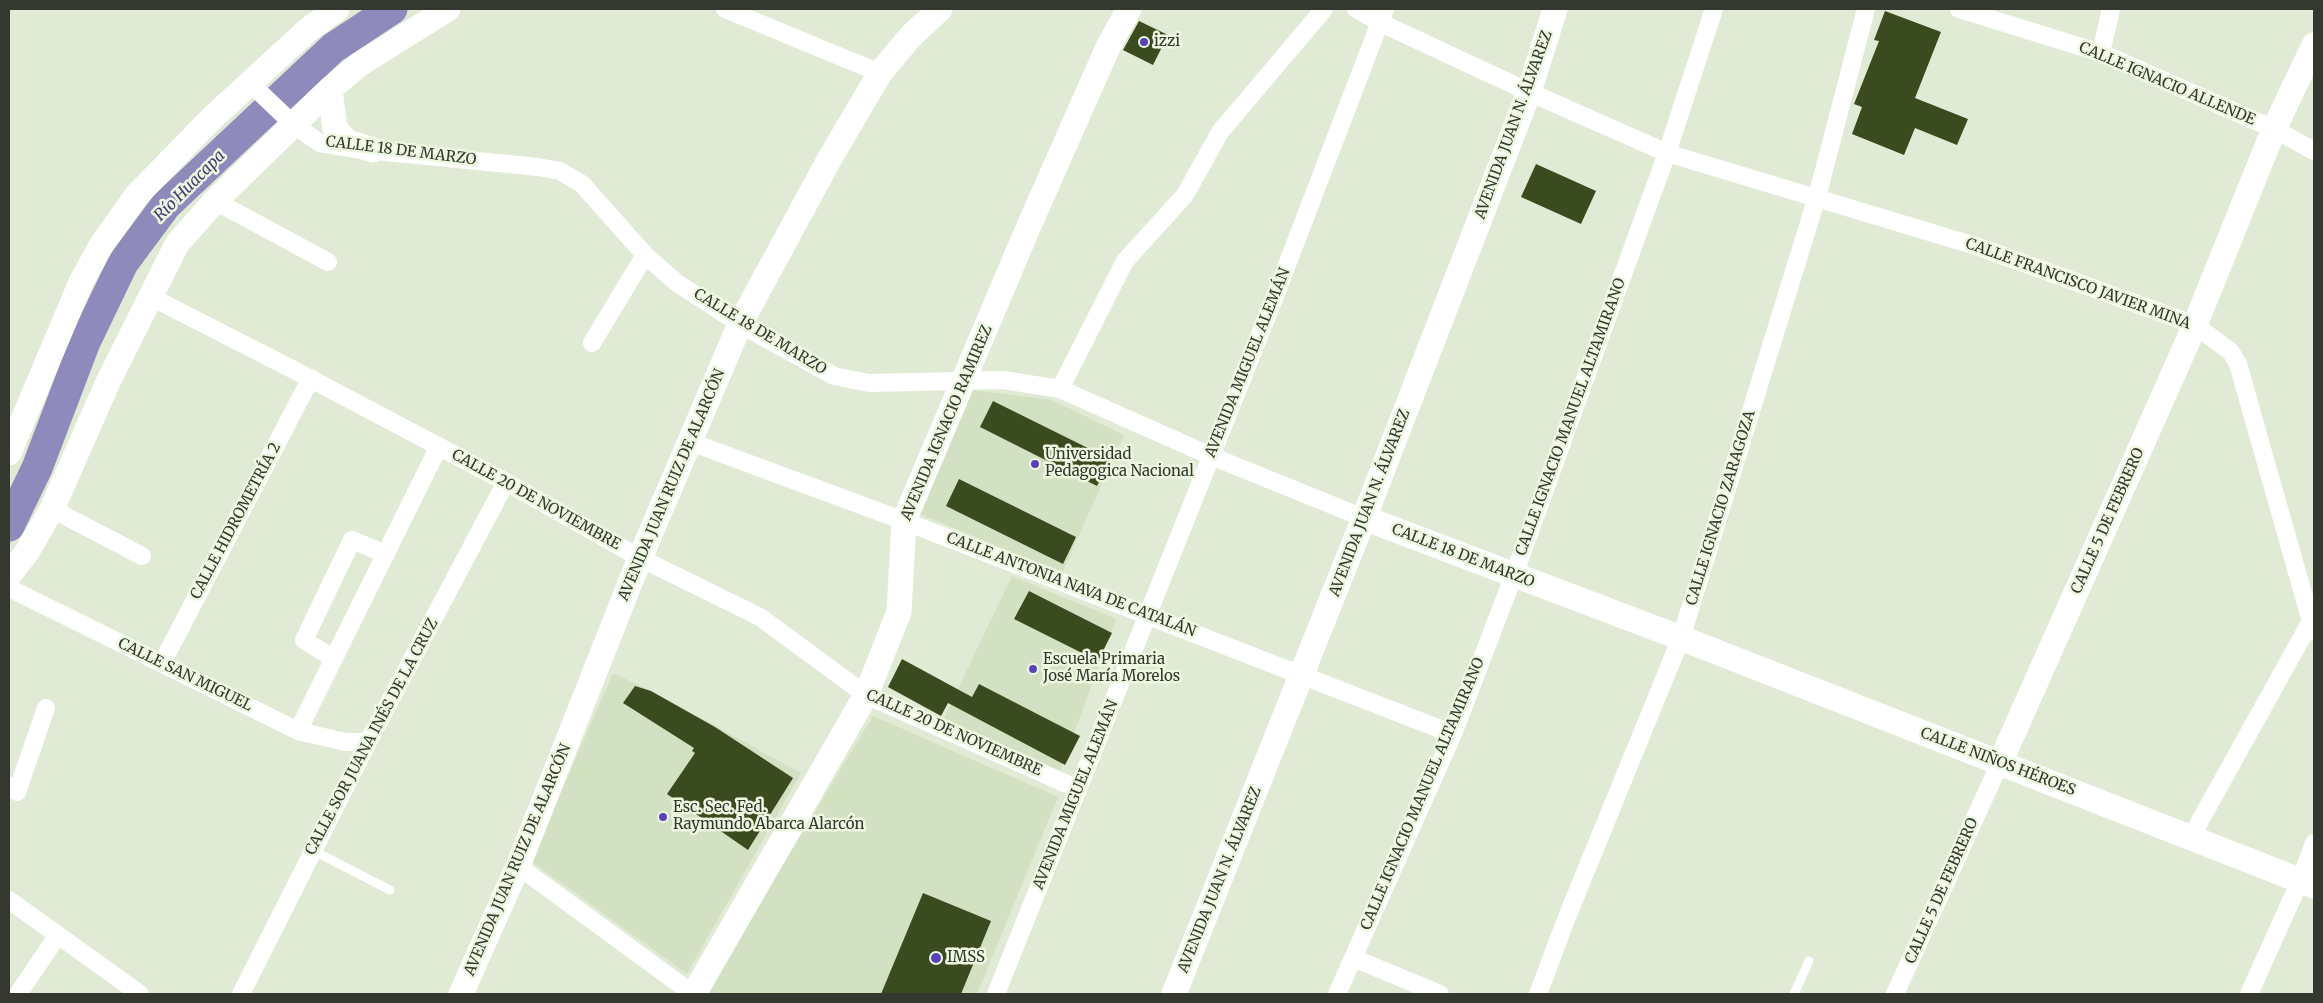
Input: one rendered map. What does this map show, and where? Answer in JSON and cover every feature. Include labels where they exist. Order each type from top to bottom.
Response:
[{"type":"main road","points":[[9,453],[73,300],[102,244],[137,196],[175,154],[254,87],[309,29],[337,9]]},
{"type":"main road","points":[[9,575],[27,552],[52,509],[108,382],[177,244],[215,201],[291,123],[360,64],[448,9]]},
{"type":"main road","name":"AVENIDA JUAN RUIZ DE ALARCÓN","points":[[461,994],[518,866],[640,558],[688,441],[740,324],[830,158],[880,73],[911,36],[940,9]]},
{"type":"main road","name":"AVENIDA IGNACIO RAMIREZ","points":[[694,994],[866,695],[899,612],[904,521],[965,382],[1032,219],[1109,45],[1129,9]]},
{"type":"main road","name":"AVENIDA JUAN N. ÁLVAREZ","points":[[1174,994],[1303,674],[1529,92],[1555,9]]},
{"type":"main road","name":"CALLE 5 DE FEBRERO","points":[[2000,763],[2195,325],[2274,130],[2314,45]]},
{"type":"main road","points":[[330,90],[335,129],[348,142],[372,150]]},
{"type":"main road","name":"CALLE 18 DE MARZO","points":[[1364,518],[1682,638]]},
{"type":"main road","name":"CALLE NIÑOS HÉROES","points":[[1682,638],[2307,883]]},
{"type":"street","points":[[724,9],[880,73]]},
{"type":"street","points":[[1060,389],[1125,262],[1185,195],[1220,132],[1324,9]]},
{"type":"street","name":"CALLE FRANCISCO JAVIER MINA","points":[[1356,9],[1382,15],[1529,92],[1667,153],[1979,247],[2195,325],[2231,352],[2238,364],[2313,627]]},
{"type":"street","name":"CALLE IGNACIO MANUEL ALTAMIRANO","points":[[1336,994],[1453,734],[1514,575],[1667,153],[1714,9]]},
{"type":"street","name":"CALLE IGNACIO ZARAGOZA","points":[[1538,994],[1567,917],[1682,638],[1817,197],[1866,9]]},
{"type":"street","name":"CALLE IGNACIO ALLENDE","points":[[1958,9],[2101,53],[2274,130],[2314,151]]},
{"type":"street","points":[[2101,53],[2111,9]]},
{"type":"street","name":"AVENIDA MIGUEL ALEMÁN","points":[[996,994],[1311,206],[1382,15]]},
{"type":"street","name":"CALLE 18 DE MARZO","points":[[254,87],[291,123],[320,143],[560,171],[582,184],[646,255],[677,283],[740,324],[834,376],[869,383],[1003,380],[1060,389],[1211,456],[1364,518]]},
{"type":"street","points":[[215,201],[328,262]]},
{"type":"street","points":[[592,343],[646,255]]},
{"type":"street","name":"CALLE 20 DE NOVIEMBRE","points":[[151,297],[439,446],[640,558],[760,617],[866,695],[1078,789]]},
{"type":"street","name":"CALLE HIDROMETRÍA 2","points":[[162,663],[310,378]]},
{"type":"street","name":"CALLE ANTONIA NAVA DE CATALÁN","points":[[688,441],[904,521],[1303,674],[1453,734]]},
{"type":"street","points":[[298,731],[439,446]]},
{"type":"street","name":"CALLE SOR JUANA INÉS DE LA CRUZ","points":[[240,994],[368,742],[506,482]]},
{"type":"street","points":[[52,509],[142,556]]},
{"type":"street","points":[[334,659],[304,640],[352,540],[386,554]]},
{"type":"street","name":"CALLE SAN MIGUEL","points":[[9,588],[298,731],[345,742],[368,742]]},
{"type":"street","points":[[2191,837],[2313,627]]},
{"type":"street","points":[[13,789],[46,708]]},
{"type":"street","name":"CALLE 5 DE FEBRERO","points":[[1895,994],[2000,763]]},
{"type":"street","points":[[2249,994],[2307,883],[2314,843]]},
{"type":"street","points":[[518,866],[694,994]]},
{"type":"street","points":[[9,900],[140,994]]},
{"type":"street","points":[[18,994],[58,935]]},
{"type":"street","points":[[1353,958],[1440,994]]},
{"type":"lane","points":[[312,850],[390,890]]},
{"type":"lane","points":[[1794,994],[1809,961]]},
{"type":"shaded area","points":[[973,390],[1052,400],[1124,435],[1062,573],[918,513]]},
{"type":"shaded area","name":"Escuela Primaria José María Morelos","points":[[1012,576],[1116,619],[1060,771],[944,718]]},
{"type":"shaded area","name":"Esc. Sec. Fed. Raymundo Abarca Alarcón","points":[[613,673],[651,691],[801,773],[687,974],[531,861]]},
{"type":"shaded area","points":[[873,716],[1058,797],[977,994],[714,994],[707,991]]},
{"type":"building","points":[[1885,11],[1941,32],[1915,98],[1968,119],[1957,145],[1915,128],[1904,155],[1852,134],[1862,107],[1854,104],[1879,41],[1874,40]]},
{"type":"building","name":"izzi","points":[[1139,21],[1168,35],[1153,65],[1123,50]]},
{"type":"building","points":[[1536,164],[1596,191],[1581,224],[1521,197]]},
{"type":"building","points":[[993,401],[1110,459],[1097,486],[980,427]]},
{"type":"building","points":[[959,479],[1076,537],[1063,564],[946,506]]},
{"type":"building","points":[[1029,591],[1112,633],[1098,661],[1014,619]]},
{"type":"building","points":[[902,659],[972,697],[979,684],[1080,736],[1065,765],[948,703],[941,716],[888,687]]},
{"type":"building","points":[[635,686],[651,691],[715,727],[793,778],[748,850],[667,794],[695,753],[692,751],[694,748],[623,703]]},
{"type":"building","name":"IMSS","points":[[923,893],[991,921],[961,994],[881,994]]},
{"type":"waterway","name":"Río Huacapa","points":[[9,526],[37,468],[85,342],[123,263],[166,205],[333,48],[392,9]]},
{"type":"place","name":"izzi","points":[[1144,42]]},
{"type":"place","name":"Universidad Pedagogica Nacional","points":[[1035,464]]},
{"type":"place","name":"Escuela Primaria José María Morelos","points":[[1033,669]]},
{"type":"place","name":"Esc. Sec. Fed. Raymundo Abarca Alarcón","points":[[663,817]]},
{"type":"place","name":"IMSS","points":[[936,958]]}]
